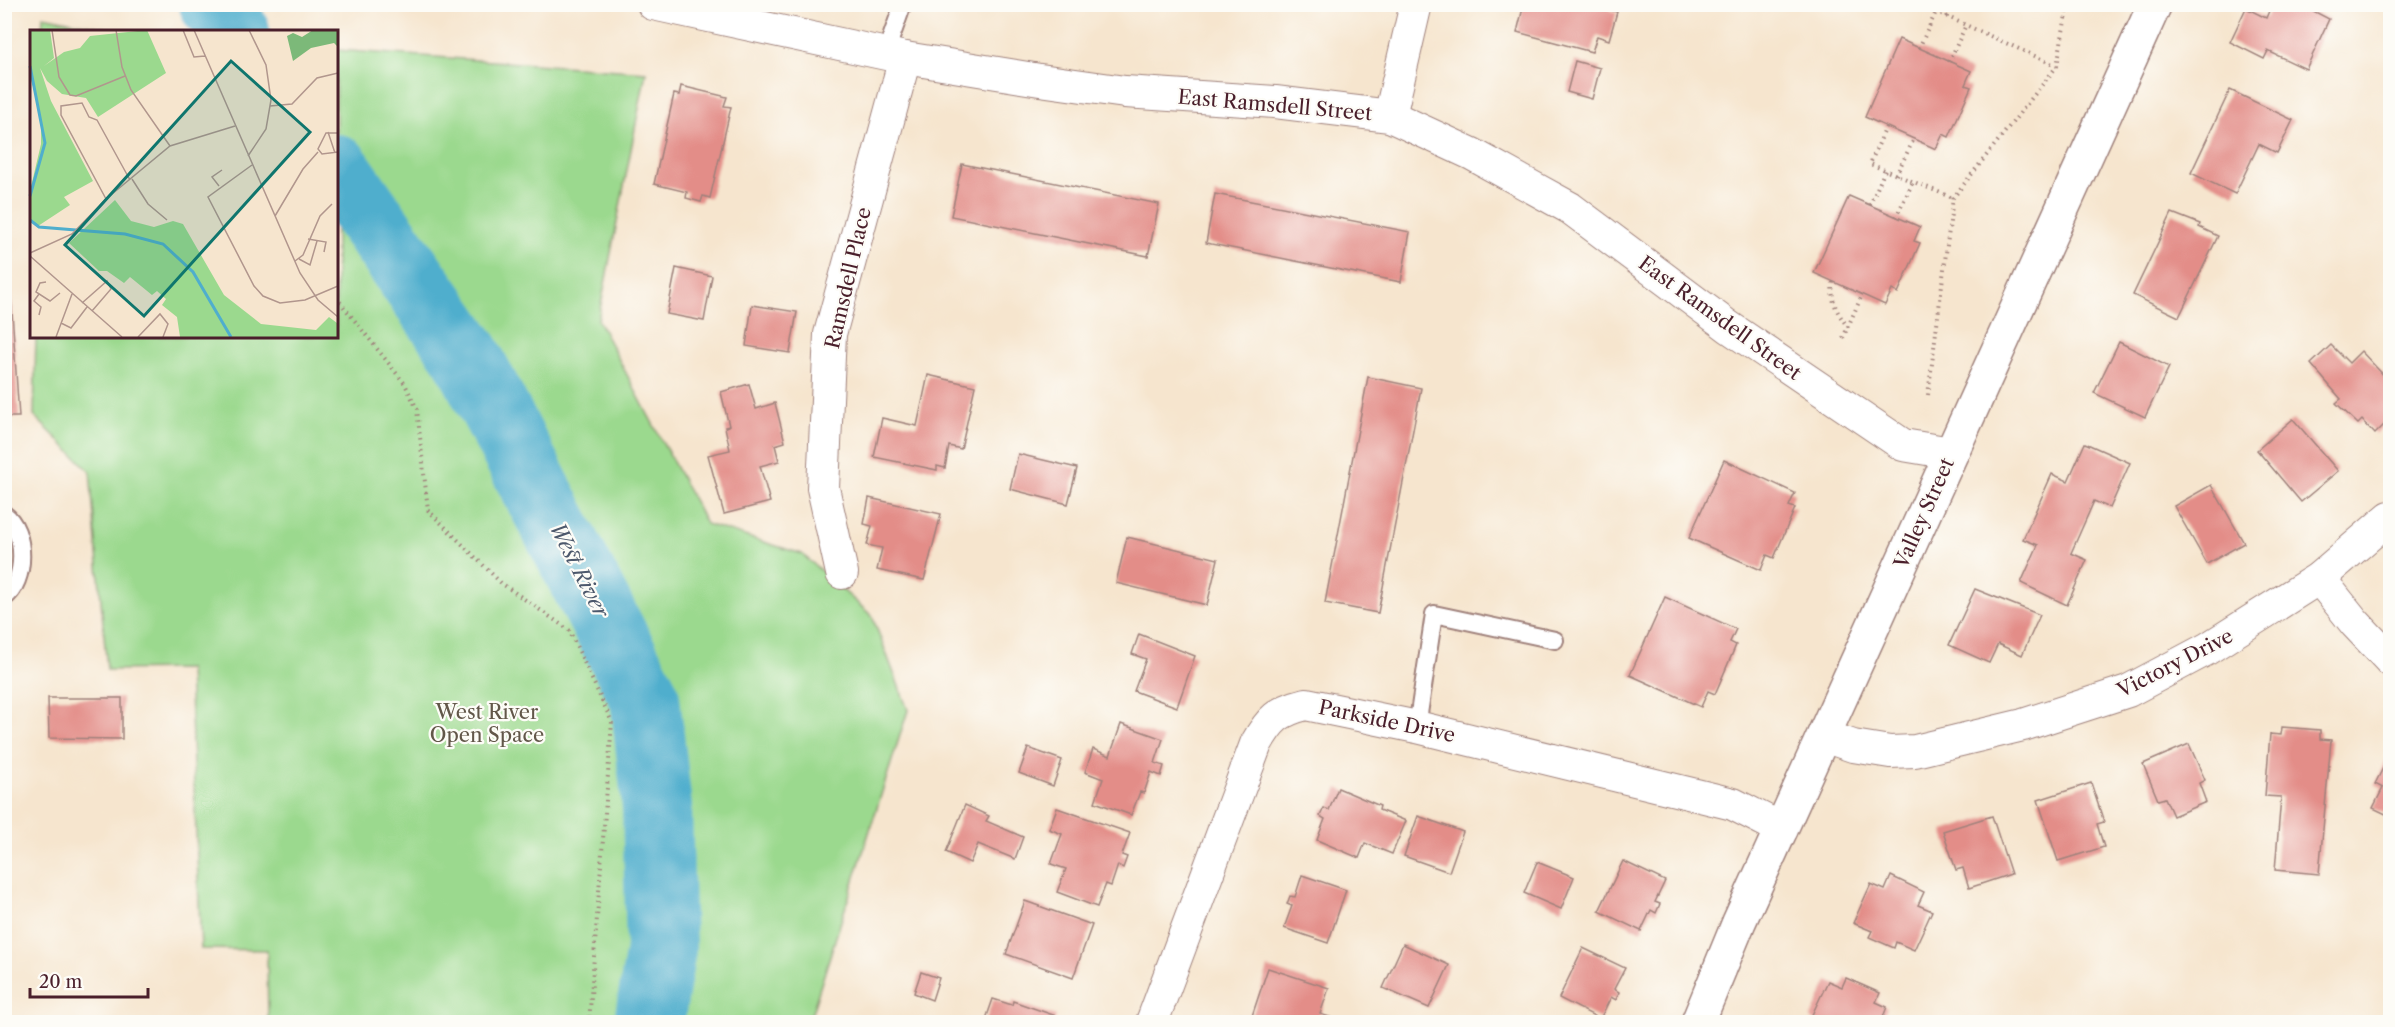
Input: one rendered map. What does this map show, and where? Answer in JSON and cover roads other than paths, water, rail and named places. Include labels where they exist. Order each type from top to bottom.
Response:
[{"type":"street","name":"East Ramsdell Street","points":[[653,4],[896,55],[1125,92],[1275,102],[1390,116],[1472,154],[1570,208],[1729,327],[1903,445],[1951,453]]},
{"type":"street","points":[[1390,116],[1416,4]]},
{"type":"street","name":"Valley Street","points":[[1698,1023],[1824,735],[2156,4]]},
{"type":"street","name":"Ramsdell Place","points":[[842,573],[823,488],[830,334],[896,55]]},
{"type":"street","name":"Victory Drive","points":[[1824,735],[1853,746],[1890,752],[1916,751],[2023,725],[2128,691],[2207,649],[2319,579],[2391,517]]},
{"type":"street","points":[[2319,579],[2355,624],[2391,660]]},
{"type":"street","name":"Parkside Drive","points":[[1152,1023],[1256,744],[1269,721],[1288,708],[1306,704],[1417,727],[1733,804],[1782,829]]},
{"type":"lane","points":[[896,55],[903,4]]},
{"type":"lane","points":[[4,514],[19,535],[21,567],[11,593],[4,598]]},
{"type":"lane","points":[[1417,727],[1434,614],[1555,640]]},
{"type":"waterway","name":"West River","points":[[214,4],[234,30]]},
{"type":"waterway","name":"West River","points":[[338,172],[467,356],[645,698],[657,807],[661,949],[649,1022]]},
{"type":"park label","name":"West River Open Space","points":[[487,724]]}]
